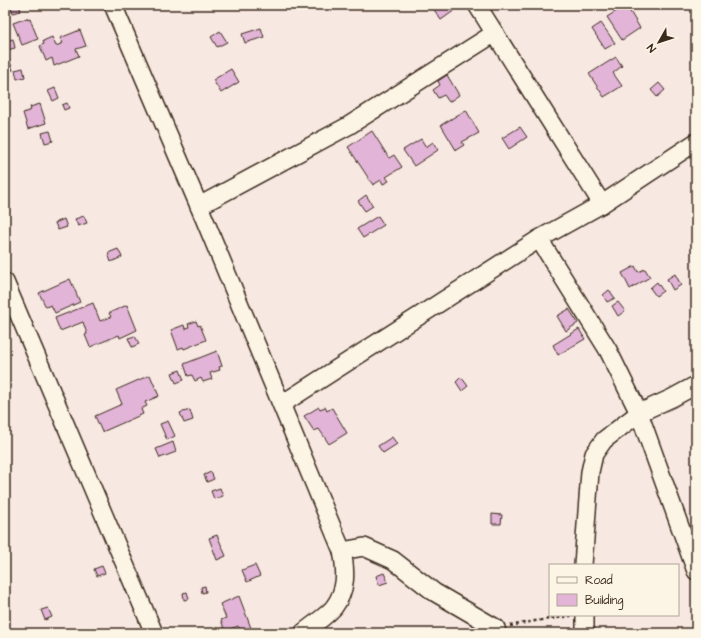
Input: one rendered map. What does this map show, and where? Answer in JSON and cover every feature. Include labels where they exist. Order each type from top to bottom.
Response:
[{"type":"street","points":[[113,5],[199,206],[342,551],[346,570],[344,588],[334,608],[303,633]]},
{"type":"street","points":[[477,5],[602,204]]},
{"type":"street","points":[[199,206],[348,126],[495,33]]},
{"type":"street","points":[[282,404],[539,239],[602,204],[696,142]]},
{"type":"street","points":[[539,239],[608,350],[639,413],[696,571]]},
{"type":"street","points":[[5,282],[154,633]]},
{"type":"street","points":[[583,564],[590,472],[594,454],[604,440],[639,413],[696,385]]},
{"type":"street","points":[[342,551],[364,547],[393,560],[434,592],[497,631]]},
{"type":"street","points":[[585,616],[585,633]]},
{"type":"path","points":[[497,631],[535,621],[570,616]]},
{"type":"building","points":[[19,5],[21,11],[13,13],[11,7]]},
{"type":"building","points":[[431,5],[452,5],[455,10],[441,20]]},
{"type":"building","points":[[626,5],[640,28],[622,40],[607,17]]},
{"type":"building","points":[[27,18],[28,20],[30,19],[38,39],[22,45],[13,23]]},
{"type":"building","points":[[601,23],[615,43],[605,49],[592,29]]},
{"type":"building","points":[[261,28],[264,37],[245,43],[242,34]]},
{"type":"building","points":[[80,30],[86,46],[76,49],[79,56],[54,66],[52,58],[46,61],[40,46],[44,44],[43,41],[52,37],[56,46],[63,43],[60,38]]},
{"type":"building","points":[[220,31],[227,42],[217,47],[211,37]]},
{"type":"building","points":[[13,39],[15,48],[7,50],[5,41]]},
{"type":"building","points":[[616,57],[622,66],[613,73],[622,86],[604,97],[589,74]]},
{"type":"building","points":[[9,59],[13,70],[6,73],[5,60]]},
{"type":"building","points":[[23,68],[25,77],[17,79],[15,70]]},
{"type":"building","points":[[231,69],[239,82],[221,93],[213,80]]},
{"type":"building","points":[[447,75],[459,95],[449,102],[444,95],[438,98],[433,90],[440,85],[438,81]]},
{"type":"building","points":[[659,83],[665,90],[657,97],[651,90]]},
{"type":"building","points":[[55,88],[59,98],[53,101],[48,91]]},
{"type":"building","points":[[67,103],[69,108],[64,110],[62,105]]},
{"type":"building","points":[[40,104],[46,123],[28,129],[23,113],[31,110],[30,107]]},
{"type":"building","points":[[466,110],[479,133],[462,142],[464,145],[456,150],[441,125]]},
{"type":"building","points":[[520,127],[527,137],[509,149],[502,138]]},
{"type":"building","points":[[50,131],[53,141],[45,143],[42,133]]},
{"type":"building","points":[[372,131],[389,158],[394,155],[402,167],[386,177],[389,181],[383,184],[381,180],[373,185],[348,147]]},
{"type":"building","points":[[421,139],[426,147],[433,142],[438,150],[414,166],[403,150]]},
{"type":"building","points":[[366,195],[373,206],[365,211],[358,201]]},
{"type":"building","points":[[84,216],[87,223],[78,226],[75,219]]},
{"type":"building","points":[[378,216],[384,225],[363,238],[357,229]]},
{"type":"building","points":[[64,219],[67,227],[58,230],[55,223]]},
{"type":"building","points":[[118,249],[122,257],[111,262],[108,253]]},
{"type":"building","points":[[635,266],[638,272],[645,269],[650,277],[630,289],[622,273]]},
{"type":"building","points":[[675,274],[681,285],[673,290],[667,279]]},
{"type":"building","points":[[70,279],[80,302],[55,313],[51,305],[46,307],[39,293]]},
{"type":"building","points":[[657,282],[663,291],[656,296],[650,288]]},
{"type":"building","points":[[609,290],[615,298],[607,302],[603,295]]},
{"type":"building","points":[[618,302],[625,311],[618,316],[612,306]]},
{"type":"building","points":[[93,303],[100,321],[111,317],[109,313],[127,305],[137,330],[120,338],[119,335],[90,347],[85,335],[87,334],[83,322],[60,331],[55,318]]},
{"type":"building","points":[[569,309],[578,323],[566,331],[557,316]]},
{"type":"building","points":[[196,321],[198,326],[200,325],[206,340],[184,349],[183,347],[178,349],[171,330],[184,325],[185,329],[189,327],[188,324]]},
{"type":"building","points":[[579,329],[585,339],[558,355],[553,345]]},
{"type":"building","points":[[135,336],[139,344],[132,347],[128,338]]},
{"type":"building","points":[[217,351],[222,366],[219,367],[220,370],[210,373],[212,379],[203,382],[201,378],[195,381],[192,375],[188,376],[184,364]]},
{"type":"building","points":[[180,370],[184,380],[176,383],[172,373]]},
{"type":"building","points":[[150,375],[159,396],[145,402],[147,406],[141,409],[143,414],[102,432],[95,416],[122,404],[116,390]]},
{"type":"building","points":[[461,377],[468,386],[462,391],[456,382]]},
{"type":"building","points":[[319,407],[320,409],[325,407],[327,411],[332,408],[347,433],[329,444],[319,429],[314,431],[304,416]]},
{"type":"building","points":[[190,410],[193,420],[184,423],[180,413]]},
{"type":"building","points":[[168,421],[175,436],[167,440],[160,424]]},
{"type":"building","points":[[392,437],[397,444],[383,453],[378,446]]},
{"type":"building","points":[[173,442],[176,452],[160,458],[156,449]]},
{"type":"building","points":[[211,472],[214,479],[207,482],[204,475]]},
{"type":"building","points":[[220,488],[223,496],[214,499],[211,491]]},
{"type":"building","points":[[492,514],[502,515],[501,524],[492,524]]},
{"type":"building","points":[[217,535],[226,556],[217,560],[209,538]]},
{"type":"building","points":[[255,565],[260,576],[247,582],[242,570]]},
{"type":"building","points":[[102,566],[105,573],[97,576],[94,569]]},
{"type":"building","points":[[384,573],[388,582],[379,585],[376,576]]},
{"type":"building","points":[[205,586],[206,592],[202,593],[201,587]]},
{"type":"building","points":[[187,592],[189,599],[184,600],[183,593]]},
{"type":"building","points":[[239,596],[251,628],[241,632],[238,626],[225,631],[221,620],[226,618],[220,604]]},
{"type":"building","points":[[48,608],[52,617],[45,620],[41,610]]}]
